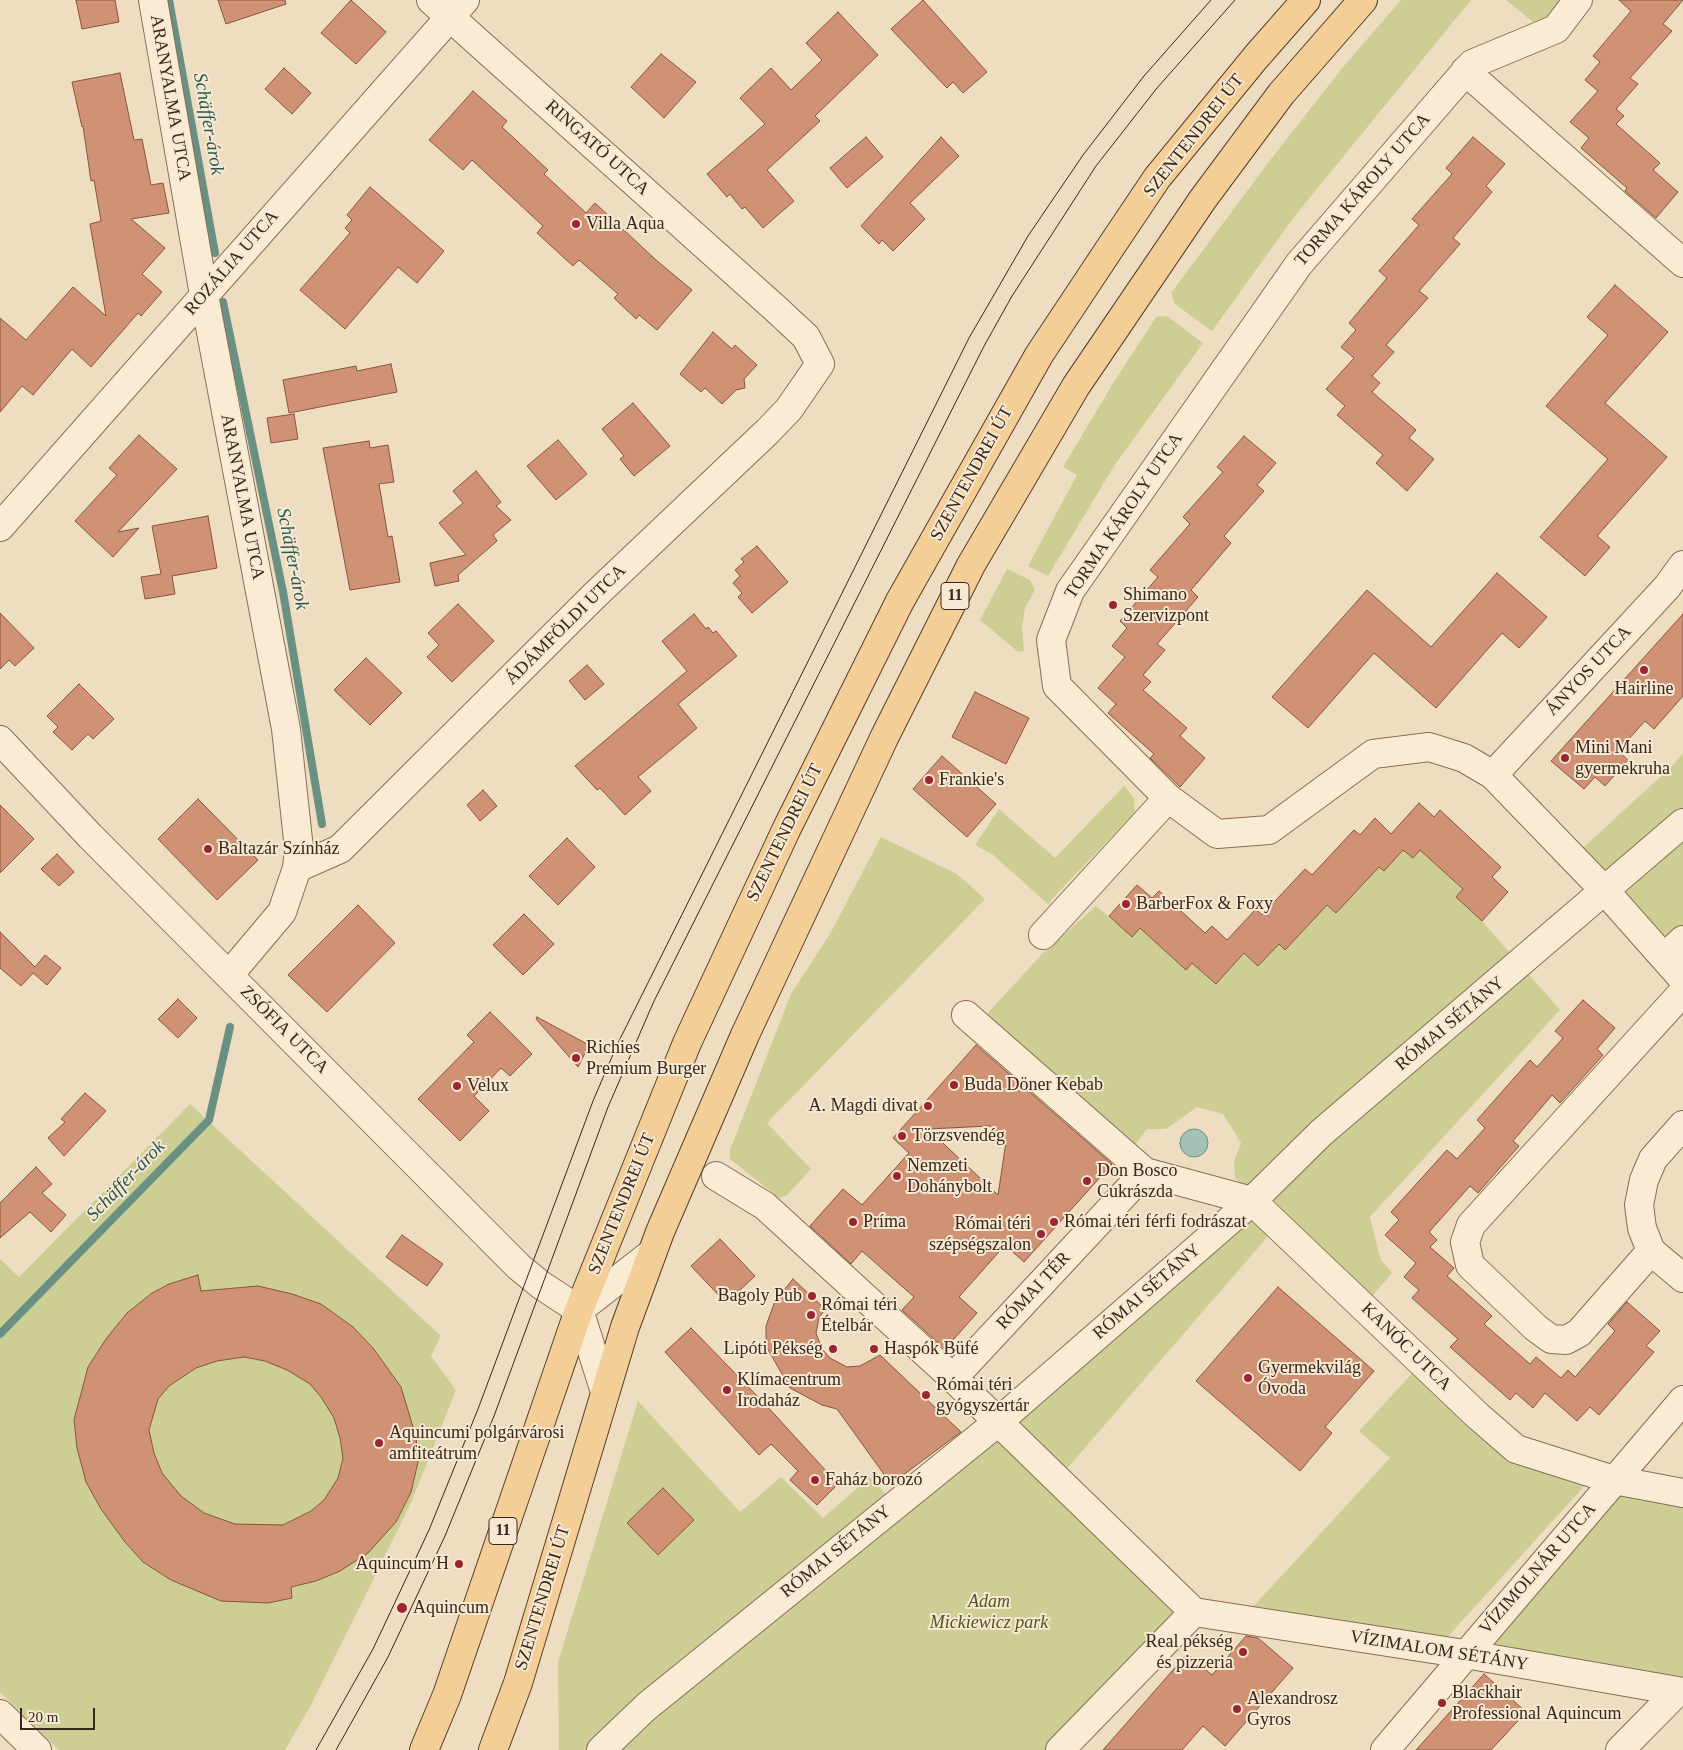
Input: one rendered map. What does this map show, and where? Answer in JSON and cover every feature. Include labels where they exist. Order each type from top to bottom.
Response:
[{"type":"main road","name":"SZENTENDREI ÚT","points":[[424,1750],[447,1695],[579,1310],[705,1001],[787,828],[900,601],[1039,354],[1115,240],[1157,178],[1306,0]]},
{"type":"main road","name":"SZENTENDREI ÚT","points":[[493,1750],[518,1683],[625,1327],[652,1253],[745,1035],[861,785],[970,565],[1076,386],[1203,199],[1281,94],[1364,0]]},
{"type":"street","name":"ARANYALMA UTCA","points":[[153,0],[204,295],[286,728],[299,849],[297,868],[282,912],[229,975]]},
{"type":"street","name":"TORMA KÁROLY UTCA","points":[[1578,0],[1556,29],[1472,64],[1299,264],[1070,591],[1052,640],[1057,686],[1168,798],[1217,834],[1269,830],[1373,754],[1429,747],[1464,758],[1493,775],[1605,890],[1674,949],[1683,979]]},
{"type":"street","name":"ROZÁLIA UTCA","points":[[0,527],[204,295],[449,6]]},
{"type":"street","name":"RINGATÓ UTCA","points":[[449,6],[806,337],[820,364]]},
{"type":"street","points":[[1465,71],[1683,263]]},
{"type":"street","name":"ÁDÁMFÖLDI UTCA","points":[[297,868],[340,849],[594,596],[768,431],[789,409],[820,364]]},
{"type":"street","name":"ÁNYOS UTCA","points":[[1493,775],[1660,594],[1683,566]]},
{"type":"street","name":"ZSÓFIA UTCA","points":[[0,740],[90,836],[520,1267],[541,1285],[579,1310]]},
{"type":"street","points":[[1042,935],[1168,798]]},
{"type":"street","name":"RÓMAI SÉTÁNY","points":[[602,1750],[646,1707],[998,1422],[1252,1200],[1321,1133],[1683,823]]},
{"type":"street","points":[[1651,1251],[1586,1326],[1579,1333],[1566,1340],[1551,1339],[1536,1328],[1470,1265],[1465,1242],[1471,1225],[1683,992]]},
{"type":"street","points":[[966,1015],[1145,1172]]},
{"type":"street","points":[[1683,1125],[1653,1159],[1644,1180],[1639,1205],[1642,1228],[1651,1251],[1683,1278]]},
{"type":"street","name":"KANÓC UTCA","points":[[1145,1172],[1252,1200],[1478,1416],[1516,1449],[1614,1480],[1683,1493]]},
{"type":"street","name":"RÓMAI TÉR","points":[[953,1378],[1145,1172]]},
{"type":"street","points":[[716,1176],[765,1206],[953,1378],[1194,1612],[1060,1750]]},
{"type":"street","points":[[605,1392],[579,1310],[652,1253]]},
{"type":"street","name":"VÍZIMOLNÁR UTCA","points":[[1385,1750],[1683,1400]]},
{"type":"street","name":"VÍZIMALOM SÉTÁNY","points":[[1194,1612],[1465,1654],[1680,1692]]},
{"type":"street","points":[[1620,1750],[1680,1692]]},
{"type":"street","points":[[0,1714],[37,1750]]},
{"type":"green space","points":[[1401,0],[1471,0],[1294,217],[1212,331],[1175,304],[1171,293],[1271,159],[1343,67]]},
{"type":"green space","points":[[1506,0],[1557,0],[1560,2],[1545,19],[1533,22]]},
{"type":"green space","points":[[1167,316],[1203,343],[1114,466],[1048,576],[1028,566],[1077,475],[1063,467],[1112,385],[1156,317]]},
{"type":"green space","points":[[1007,569],[1030,580],[1035,590],[1025,608],[1022,628],[1024,651],[1018,652],[980,620]]},
{"type":"green space","points":[[1683,753],[1683,940],[1665,957],[1573,857],[1671,767]]},
{"type":"green space","points":[[1124,786],[1134,798],[1135,812],[1052,899],[1049,905],[992,854],[975,845],[999,809],[1055,858]]},
{"type":"green space","points":[[881,837],[957,874],[985,899],[767,1123],[811,1169],[787,1195],[779,1198],[730,1159],[730,1150],[791,994],[831,932]]},
{"type":"green space","points":[[1403,850],[1413,858],[1420,850],[1463,889],[1456,897],[1482,921],[1560,1010],[1370,1217],[1381,1260],[1392,1273],[1363,1307],[1235,1178],[1234,1162],[1241,1143],[1223,1114],[1197,1107],[1166,1129],[1147,1129],[1126,1156],[1005,1049],[987,1014],[1041,955],[1096,906],[1132,936],[1140,928],[1186,970],[1192,963],[1216,984],[1244,953],[1258,966],[1279,944],[1327,905],[1336,913],[1379,867],[1384,871]]},
{"type":"green space","points":[[190,1104],[441,1336],[431,1356],[456,1390],[411,1503],[311,1705],[285,1750],[59,1750],[0,1692],[0,1259],[19,1277]]},
{"type":"green space","name":"Adam Mickiewicz park","points":[[1246,1212],[1270,1234],[1064,1472],[1198,1601],[1251,1609],[1390,1458],[1359,1431],[1418,1367],[1588,1482],[1442,1643],[1185,1607],[1052,1750],[559,1750],[558,1662],[638,1401],[740,1512],[781,1477],[823,1518],[870,1477],[888,1496]]},
{"type":"green space","points":[[1614,1480],[1683,1492],[1683,1691],[1465,1654]]},
{"type":"shaded area","points":[[1194,1129],[1204,1133],[1208,1143],[1204,1153],[1194,1157],[1184,1153],[1180,1143],[1184,1133]]},
{"type":"building","points":[[76,0],[115,0],[119,22],[82,29]]},
{"type":"building","points":[[218,0],[285,0],[286,4],[226,24]]},
{"type":"building","points":[[351,0],[386,32],[356,64],[321,33]]},
{"type":"building","points":[[923,0],[987,72],[963,93],[953,82],[947,88],[891,29]]},
{"type":"building","points":[[1619,0],[1683,0],[1663,24],[1672,31],[1630,78],[1638,84],[1616,109],[1624,116],[1616,124],[1660,163],[1653,170],[1678,192],[1656,218],[1625,191],[1627,188],[1581,148],[1589,138],[1570,122],[1598,91],[1585,80],[1600,62],[1593,56],[1631,11]]},
{"type":"building","points":[[838,12],[878,55],[815,116],[820,121],[767,170],[794,201],[763,228],[745,207],[742,209],[730,194],[727,197],[707,174],[765,124],[740,98],[771,68],[791,90],[822,60],[806,43]]},
{"type":"building","points":[[661,54],[696,82],[664,118],[631,87]]},
{"type":"building","points":[[284,68],[311,93],[292,114],[265,89]]},
{"type":"building","points":[[120,73],[134,140],[142,139],[151,185],[163,183],[169,213],[131,219],[165,248],[142,274],[162,292],[141,316],[138,313],[91,367],[72,349],[33,395],[22,386],[0,412],[0,318],[26,340],[73,287],[106,316],[90,224],[101,221],[94,180],[91,181],[83,126],[72,82]]},
{"type":"building","points":[[473,91],[507,121],[502,127],[548,170],[544,174],[586,213],[595,203],[656,260],[692,290],[657,330],[639,315],[636,319],[614,298],[618,294],[579,260],[573,266],[537,233],[543,226],[472,160],[463,170],[429,140]]},
{"type":"building","points":[[866,137],[883,157],[847,188],[830,168]]},
{"type":"building","points":[[941,137],[959,156],[910,203],[925,219],[893,251],[882,240],[879,244],[861,226]]},
{"type":"building","points":[[1473,137],[1505,164],[1486,186],[1492,192],[1453,238],[1460,244],[1419,291],[1428,298],[1386,345],[1394,352],[1372,376],[1380,383],[1372,392],[1416,430],[1409,438],[1434,459],[1407,491],[1376,463],[1383,455],[1337,415],[1345,406],[1326,389],[1354,358],[1341,347],[1356,330],[1349,323],[1387,278],[1379,271],[1419,225],[1412,219],[1452,174],[1446,168]]},
{"type":"building","points":[[370,187],[444,251],[417,283],[398,267],[345,329],[300,290],[350,233],[345,228],[352,220],[347,215]]},
{"type":"building","points":[[1615,285],[1668,332],[1605,403],[1667,457],[1597,536],[1610,547],[1585,576],[1540,537],[1608,459],[1546,406],[1608,335],[1587,317]]},
{"type":"building","points":[[713,332],[732,349],[735,345],[757,365],[744,379],[745,388],[736,390],[722,404],[705,388],[701,392],[680,374]]},
{"type":"building","points":[[391,364],[397,392],[289,413],[283,380],[356,366],[357,371]]},
{"type":"building","points":[[633,403],[670,446],[634,476],[620,459],[624,456],[602,429]]},
{"type":"building","points":[[294,414],[298,439],[271,443],[267,418]]},
{"type":"building","points":[[139,435],[177,469],[118,532],[139,528],[113,557],[75,521],[117,475],[109,468]]},
{"type":"building","points":[[1244,436],[1276,463],[1257,485],[1264,491],[1224,536],[1231,543],[1191,590],[1198,597],[1157,644],[1165,650],[1143,675],[1151,682],[1143,690],[1187,728],[1180,736],[1205,758],[1180,787],[1150,758],[1154,754],[1108,713],[1116,704],[1098,688],[1125,657],[1112,646],[1127,628],[1120,621],[1158,577],[1150,570],[1190,524],[1183,517],[1223,472],[1217,467]]},
{"type":"building","points":[[558,440],[587,474],[556,500],[527,466]]},
{"type":"building","points":[[369,441],[370,448],[388,445],[394,482],[379,484],[388,537],[392,536],[400,582],[350,590],[323,448]]},
{"type":"building","points":[[476,471],[501,502],[496,506],[511,520],[493,535],[497,541],[458,575],[459,581],[435,586],[430,563],[466,555],[439,523],[463,503],[453,491]]},
{"type":"building","points":[[208,516],[217,568],[172,576],[175,594],[145,599],[141,577],[161,574],[152,526]]},
{"type":"building","points":[[757,546],[788,582],[752,613],[738,597],[742,593],[733,583],[740,576],[735,570],[744,562],[741,559]]},
{"type":"building","points":[[1497,573],[1547,617],[1519,648],[1502,633],[1436,708],[1374,653],[1308,728],[1272,697],[1367,590],[1431,647]]},
{"type":"building","points":[[458,604],[494,641],[452,682],[427,657],[439,645],[428,633]]},
{"type":"building","points":[[0,613],[34,648],[15,666],[9,660],[0,669]]},
{"type":"building","points":[[694,614],[706,629],[708,627],[713,633],[716,631],[737,656],[678,704],[697,728],[638,777],[651,791],[625,815],[600,788],[597,790],[575,766],[687,671],[662,641]]},
{"type":"building","points":[[1683,614],[1683,696],[1654,729],[1645,721],[1618,751],[1628,760],[1605,786],[1595,777],[1584,789],[1551,761]]},
{"type":"building","points":[[366,658],[402,693],[370,725],[334,690]]},
{"type":"building","points":[[587,665],[604,684],[585,700],[569,681]]},
{"type":"building","points":[[79,684],[114,719],[93,739],[88,734],[72,750],[53,732],[58,727],[47,716]]},
{"type":"building","points":[[975,692],[1029,718],[1006,764],[952,737]]},
{"type":"building","points":[[942,756],[996,804],[967,837],[913,789]]},
{"type":"building","points":[[483,790],[497,806],[480,821],[467,805]]},
{"type":"building","name":"Baltazár Színház","points":[[198,799],[258,860],[217,900],[158,839]]},
{"type":"building","points":[[1419,803],[1434,817],[1440,810],[1501,867],[1492,877],[1508,892],[1482,921],[1456,897],[1463,889],[1420,850],[1413,858],[1403,850],[1384,871],[1379,867],[1336,913],[1327,905],[1285,950],[1279,944],[1258,966],[1244,953],[1216,984],[1192,963],[1186,970],[1140,928],[1132,937],[1109,916],[1137,885],[1152,898],[1159,891],[1205,933],[1212,926],[1227,940],[1256,909],[1262,915],[1305,869],[1312,875],[1354,830],[1360,835],[1375,818],[1391,834]]},
{"type":"building","points":[[0,805],[34,839],[0,873]]},
{"type":"building","points":[[567,838],[595,867],[558,905],[529,876]]},
{"type":"building","points":[[57,854],[74,872],[59,886],[41,869]]},
{"type":"building","points":[[358,905],[395,943],[327,1012],[288,975]]},
{"type":"building","points":[[524,914],[554,944],[523,975],[493,945]]},
{"type":"building","points":[[0,932],[35,967],[45,955],[61,968],[47,985],[33,973],[21,986],[0,968]]},
{"type":"building","points":[[178,999],[197,1018],[178,1038],[158,1019]]},
{"type":"building","points":[[1583,1000],[1615,1028],[1597,1049],[1603,1055],[1560,1103],[1552,1095],[1513,1141],[1519,1146],[1478,1193],[1470,1186],[1429,1232],[1437,1240],[1430,1247],[1454,1268],[1447,1276],[1492,1316],[1484,1324],[1530,1364],[1536,1357],[1561,1378],[1568,1370],[1575,1377],[1615,1331],[1608,1324],[1627,1302],[1660,1331],[1646,1346],[1654,1352],[1599,1415],[1590,1407],[1577,1421],[1545,1393],[1533,1408],[1516,1393],[1510,1400],[1450,1347],[1458,1339],[1412,1298],[1419,1290],[1404,1277],[1416,1263],[1385,1235],[1399,1220],[1391,1212],[1447,1150],[1457,1159],[1485,1128],[1477,1120],[1530,1060],[1537,1067],[1563,1038],[1555,1031]]},
{"type":"building","name":"Velux","points":[[490,1012],[532,1054],[510,1076],[501,1068],[474,1096],[489,1111],[460,1141],[418,1099],[474,1042],[467,1035]]},
{"type":"building","points":[[537,1017],[589,1045],[578,1067],[536,1019]]},
{"type":"building","points":[[976,1045],[1112,1164],[1024,1262],[1005,1245],[959,1297],[977,1313],[945,1349],[902,1310],[914,1297],[862,1251],[851,1264],[810,1226],[843,1189],[862,1205],[909,1153],[893,1138]],"holes":[[[990,1126],[1006,1142],[998,1195],[928,1129]]]},
{"type":"building","points":[[85,1093],[106,1111],[64,1156],[48,1138],[65,1122],[61,1119]]},
{"type":"building","points":[[36,1167],[52,1184],[42,1193],[66,1215],[51,1232],[30,1212],[0,1238],[0,1203]]},
{"type":"building","points":[[402,1235],[443,1264],[427,1286],[386,1257]]},
{"type":"building","points":[[720,1239],[755,1276],[726,1303],[691,1266]]},
{"type":"building","name":"Aquincumi polgárvárosi amfiteátrum","points":[[198,1275],[201,1291],[258,1286],[292,1294],[321,1304],[353,1327],[373,1348],[401,1387],[416,1437],[418,1462],[411,1492],[396,1522],[368,1553],[340,1571],[316,1581],[291,1587],[292,1598],[268,1603],[221,1601],[171,1580],[143,1562],[125,1542],[101,1509],[86,1482],[77,1448],[74,1420],[88,1367],[106,1339],[127,1313],[152,1293],[169,1284]],"holes":[[[244,1357],[265,1361],[287,1370],[310,1384],[321,1397],[334,1418],[343,1458],[338,1478],[324,1500],[311,1511],[283,1525],[235,1524],[204,1513],[181,1496],[162,1473],[154,1453],[149,1430],[158,1399],[169,1386],[196,1368],[217,1361]]]},
{"type":"building","points":[[793,1279],[825,1309],[819,1318],[816,1333],[822,1349],[830,1358],[847,1367],[860,1366],[880,1355],[961,1432],[891,1484],[837,1409],[822,1405],[790,1388],[766,1346],[766,1326],[775,1301]]},
{"type":"building","name":"Gyermekvilág Óvoda","points":[[1278,1287],[1374,1371],[1325,1427],[1332,1433],[1300,1471],[1196,1381]]},
{"type":"building","name":"Klímacentrum Irodaház","points":[[691,1328],[765,1404],[838,1484],[817,1505],[790,1480],[798,1471],[771,1444],[759,1455],[665,1352]]},
{"type":"building","points":[[663,1488],[694,1520],[658,1555],[627,1523]]},
{"type":"building","points":[[1246,1636],[1258,1638],[1293,1668],[1225,1746],[1203,1726],[1182,1750],[1103,1750],[1187,1654],[1212,1675]]},
{"type":"building","points":[[1484,1674],[1526,1712],[1491,1750],[1416,1750]]},
{"type":"waterway","name":"Schäffer-árok","points":[[169,0],[215,253]]},
{"type":"waterway","name":"Schäffer-árok","points":[[223,302],[283,592],[322,824]]},
{"type":"waterway","name":"Schäffer-árok","points":[[0,1334],[209,1120],[230,1027]]},
{"type":"tram line","points":[[316,1750],[373,1649],[429,1530],[478,1409],[593,1101],[617,1045],[969,338],[1028,236],[1083,155],[1144,76],[1211,0]]},
{"type":"tram line","points":[[336,1750],[388,1657],[445,1536],[494,1416],[608,1107],[654,1001],[983,348],[1012,296],[1096,166],[1157,88],[1235,0]]},
{"type":"place","name":"Villa Aqua","points":[[576,224]]},
{"type":"place","name":"Shimano Szervizpont","points":[[1113,605]]},
{"type":"place","name":"Hairline","points":[[1644,670]]},
{"type":"place","name":"Mini Mani gyermekruha","points":[[1565,758]]},
{"type":"place","name":"Frankie's","points":[[929,780]]},
{"type":"place","name":"Baltazár Színház","points":[[208,849]]},
{"type":"place","name":"BarberFox & Foxy","points":[[1126,904]]},
{"type":"place","name":"Richies Premium Burger","points":[[576,1058]]},
{"type":"place","name":"Buda Döner Kebab","points":[[954,1085]]},
{"type":"place","name":"Velux","points":[[457,1086]]},
{"type":"place","name":"A. Magdi divat","points":[[928,1106]]},
{"type":"place","name":"Törzsvendég","points":[[902,1136]]},
{"type":"place","name":"Nemzeti Dohánybolt","points":[[897,1176]]},
{"type":"place","name":"Don Bosco Cukrászda","points":[[1087,1181]]},
{"type":"place","name":"Príma","points":[[853,1222]]},
{"type":"place","name":"Római téri férfi fodrászat","points":[[1054,1222]]},
{"type":"place","name":"Római téri szépségszalon","points":[[1041,1234]]},
{"type":"place","name":"Bagoly Pub","points":[[812,1296]]},
{"type":"place","name":"Római téri Ételbár","points":[[811,1315]]},
{"type":"place","name":"Lipóti Pékség","points":[[833,1349]]},
{"type":"place","name":"Haspók Büfé","points":[[874,1349]]},
{"type":"place","name":"Gyermekvilág Óvoda","points":[[1248,1378]]},
{"type":"place","name":"Klímacentrum Irodaház","points":[[727,1390]]},
{"type":"place","name":"Római téri gyógyszertár","points":[[926,1395]]},
{"type":"place","name":"Aquincumi polgárvárosi amfiteátrum","points":[[379,1443]]},
{"type":"place","name":"Faház borozó","points":[[815,1480]]},
{"type":"place","name":"Aquincum H","points":[[459,1564]]},
{"type":"place","name":"Aquincum","points":[[402,1608]]},
{"type":"place","name":"Real pékség és pizzeria","points":[[1243,1652]]},
{"type":"place","name":"Blackhair Professional Aquincum","points":[[1442,1703]]},
{"type":"place","name":"Alexandrosz Gyros","points":[[1237,1709]]}]
